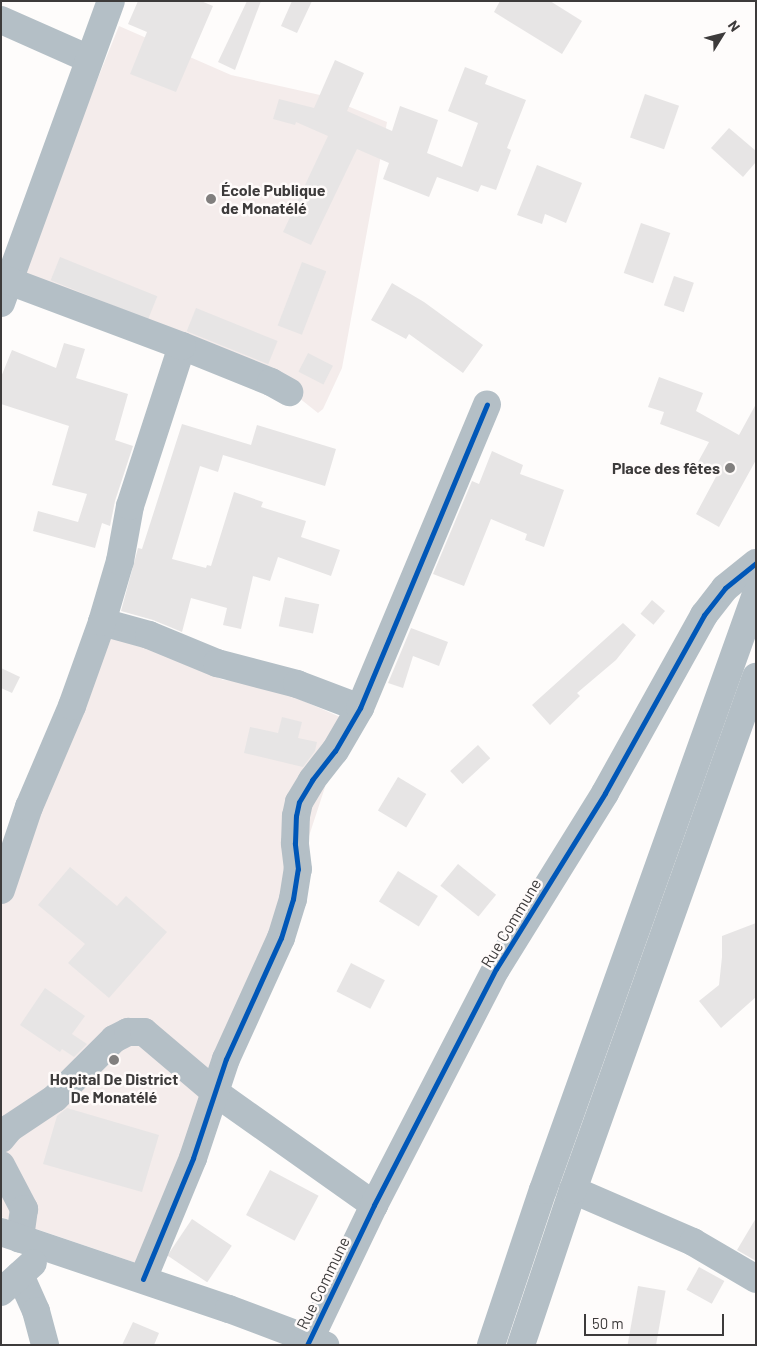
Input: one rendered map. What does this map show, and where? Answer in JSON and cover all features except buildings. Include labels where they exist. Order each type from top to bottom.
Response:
[{"type":"street","points":[[111,1],[5,292],[182,346],[271,382],[289,392]]},
{"type":"street","points":[[1,20],[89,58]]},
{"type":"street","points":[[1,890],[29,807],[72,706],[102,622],[120,561],[130,506],[182,346]]},
{"type":"street","points":[[143,1279],[193,1158],[226,1059],[281,938],[293,899],[298,869],[295,843],[296,816],[299,802],[312,780],[335,751],[360,708],[487,404]]},
{"type":"street","name":"Rue Commune","points":[[314,1343],[374,1205],[496,969],[605,794],[704,615],[725,588],[756,562]]},
{"type":"street","points":[[491,1345],[543,1190],[630,952],[756,594]]},
{"type":"street","points":[[102,622],[149,634],[217,663],[297,684],[360,708]]},
{"type":"street","points":[[521,1345],[573,1190],[756,677]]},
{"type":"street","points":[[630,952],[656,961]]},
{"type":"street","points":[[1,1139],[10,1128],[55,1098],[114,1039],[128,1032],[144,1032],[216,1093],[374,1205]]},
{"type":"street","points":[[1,1165],[24,1209],[11,1235],[143,1279],[314,1343]]},
{"type":"street","points":[[573,1190],[693,1242],[756,1279]]},
{"type":"street","points":[[45,1345],[36,1311],[11,1284],[49,1248]]},
{"type":"shaded area","name":"École Publique de Monatélé","points":[[119,26],[231,75],[320,95],[387,122],[342,368],[323,409],[318,413],[284,386],[18,276]]},
{"type":"shaded area","name":"Hopital De District De Monatélé","points":[[106,625],[223,680],[260,682],[347,720],[309,836],[151,1268],[1,1217],[1,903]]},
{"type":"cycle path","points":[[143,1279],[193,1158],[226,1059],[281,938],[293,899],[298,869],[295,843],[296,816],[299,802],[312,780],[335,751],[360,708],[487,404]]},
{"type":"cycle path","points":[[307,1345],[374,1205],[496,969],[605,793],[704,615],[725,588],[756,563]]},
{"type":"place","name":"École Publique de Monatélé","points":[[211,199]]},
{"type":"place","name":"Place des fêtes","points":[[730,468]]},
{"type":"place","name":"Hopital De District De Monatélé","points":[[114,1060]]}]
